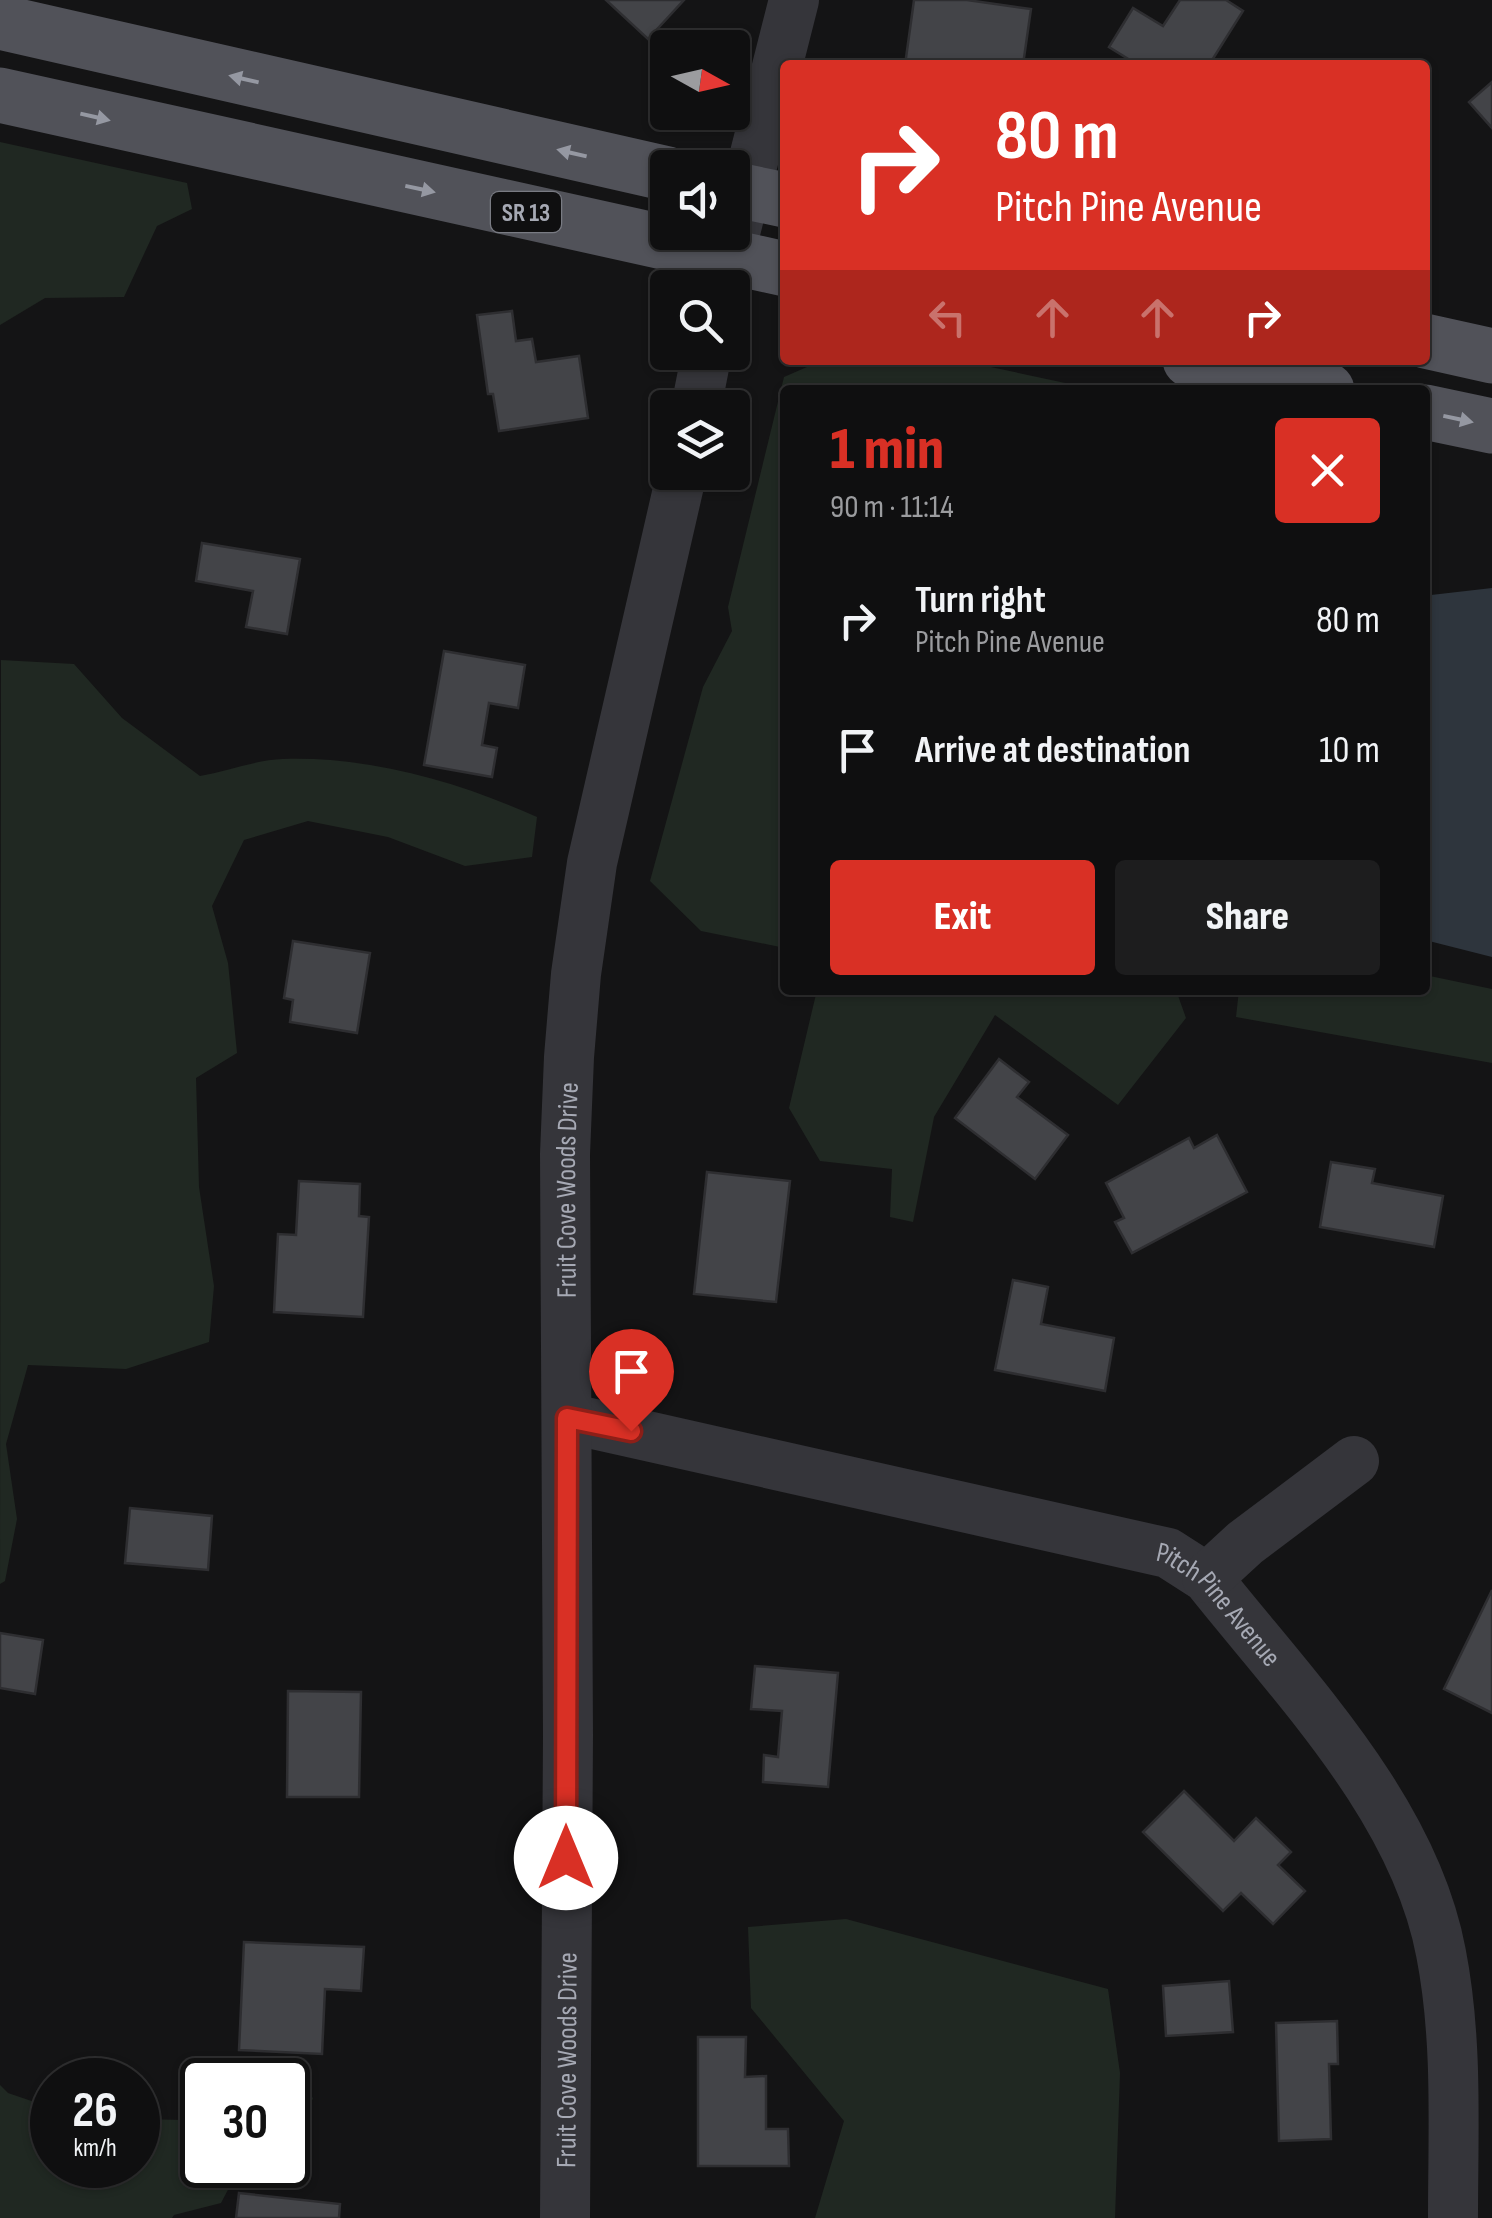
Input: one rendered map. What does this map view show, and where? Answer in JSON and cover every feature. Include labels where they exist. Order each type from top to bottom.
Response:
[{"type":"main road","name":"SR 13","points":[[0,22],[650,170]]},
{"type":"main road","name":"SR 13","points":[[0,95],[716,270]]},
{"type":"main road","name":"SR 13","points":[[750,271],[780,269]]},
{"type":"main road","points":[[1430,342],[1492,356]]},
{"type":"main road","points":[[1213,365],[1303,385]]},
{"type":"main road","points":[[1430,413],[1492,426]]},
{"type":"street","points":[[782,60],[794,0]]},
{"type":"street","points":[[725,270],[754,193],[780,68]]},
{"type":"street","name":"Fruit Cove Woods Drive","points":[[565,2218],[565,1154],[576,974],[592,863],[678,490]]},
{"type":"street","name":"Pitch Pine Avenue","points":[[567,1418],[1168,1553],[1207,1578],[1378,1800],[1402,1841],[1429,1907],[1473,2053],[1453,2218]]},
{"type":"street","points":[[1207,1578],[1245,1542],[1354,1461]]},
{"type":"shaded area","points":[[0,142],[187,183],[192,209],[157,226],[124,297],[45,298],[0,325]]},
{"type":"shaded area","points":[[812,365],[981,365],[1075,385],[782,385],[784,377]]},
{"type":"shaded area","points":[[780,393],[780,947],[701,931],[650,881],[703,687],[732,631],[728,607]]},
{"type":"shaded area","points":[[1492,588],[1492,957],[1430,941],[1431,595]]},
{"type":"shaded area","points":[[1,660],[74,664],[122,718],[200,776],[273,760],[348,762],[445,782],[537,817],[532,857],[465,866],[388,837],[308,821],[244,840],[212,906],[228,963],[237,1053],[196,1078],[199,1187],[214,1286],[209,1342],[126,1369],[28,1365],[6,1444],[17,1519],[5,1581],[0,1584]]},
{"type":"shaded area","points":[[1430,976],[1492,989],[1492,1063],[1236,1017],[1238,995],[1430,995]]},
{"type":"shaded area","points":[[816,995],[1178,995],[1186,1018],[1118,1105],[995,1015],[934,1117],[913,1222],[890,1217],[892,1169],[820,1161],[789,1108]]},
{"type":"shaded area","points":[[846,1919],[1108,1989],[1120,2073],[1115,2218],[815,2218],[844,2121],[751,2008],[748,1927]]},
{"type":"shaded area","points":[[0,2085],[8,2093],[30,2100],[30,2188],[160,2188],[160,2119],[180,2120],[180,2188],[229,2188],[221,2203],[172,2218],[0,2218]]},
{"type":"building","points":[[606,0],[684,0],[656,30],[650,30],[648,39]]},
{"type":"building","points":[[914,0],[967,0],[1031,9],[1024,60],[906,60]]},
{"type":"building","points":[[1180,0],[1226,0],[1243,11],[1212,60],[1130,60],[1109,47],[1133,8],[1163,26]]},
{"type":"building","points":[[1492,82],[1492,128],[1469,102]]},
{"type":"building","points":[[512,311],[516,341],[532,339],[536,362],[579,356],[588,418],[499,431],[493,394],[488,394],[477,315]]},
{"type":"building","points":[[202,543],[300,559],[287,634],[246,627],[253,591],[196,581]]},
{"type":"building","points":[[444,651],[525,665],[518,708],[489,703],[482,745],[497,748],[492,777],[424,765]]},
{"type":"building","points":[[293,941],[370,953],[357,1033],[290,1022],[293,1000],[284,998]]},
{"type":"building","points":[[999,1059],[1029,1082],[1017,1097],[1068,1135],[1035,1179],[955,1118]]},
{"type":"building","points":[[1217,1135],[1247,1192],[1132,1253],[1115,1222],[1124,1218],[1106,1183],[1189,1138],[1194,1148]]},
{"type":"building","points":[[1331,1162],[1375,1169],[1372,1183],[1443,1196],[1434,1247],[1320,1227]]},
{"type":"building","points":[[707,1172],[790,1181],[776,1302],[694,1294]]},
{"type":"building","points":[[299,1181],[360,1184],[359,1216],[369,1217],[363,1317],[274,1312],[278,1234],[296,1235]]},
{"type":"building","points":[[1013,1280],[1048,1287],[1041,1324],[1114,1338],[1105,1391],[995,1370]]},
{"type":"building","points":[[130,1508],[212,1516],[208,1570],[125,1563]]},
{"type":"building","points":[[1492,1590],[1492,1713],[1444,1689]]},
{"type":"building","points":[[0,1633],[43,1640],[35,1694],[0,1688]]},
{"type":"building","points":[[755,1666],[838,1673],[828,1787],[763,1782],[764,1755],[778,1757],[782,1711],[751,1709]]},
{"type":"building","points":[[288,1691],[361,1692],[359,1797],[287,1797]]},
{"type":"building","points":[[1184,1791],[1234,1841],[1256,1818],[1291,1852],[1278,1865],[1305,1891],[1273,1924],[1241,1893],[1223,1911],[1143,1832]]},
{"type":"building","points":[[244,1942],[364,1947],[361,1991],[325,1989],[322,2054],[239,2050]]},
{"type":"building","points":[[1229,1981],[1233,2032],[1166,2036],[1163,1986]]},
{"type":"building","points":[[1337,2021],[1338,2064],[1329,2064],[1331,2139],[1279,2141],[1276,2023]]},
{"type":"building","points":[[698,2037],[746,2037],[745,2077],[766,2076],[766,2129],[788,2129],[789,2166],[698,2166]]},
{"type":"building","points":[[239,2193],[340,2204],[339,2218],[236,2218]]},
{"type":"route","points":[[566,1858],[567,1418],[631,1431]]}]
